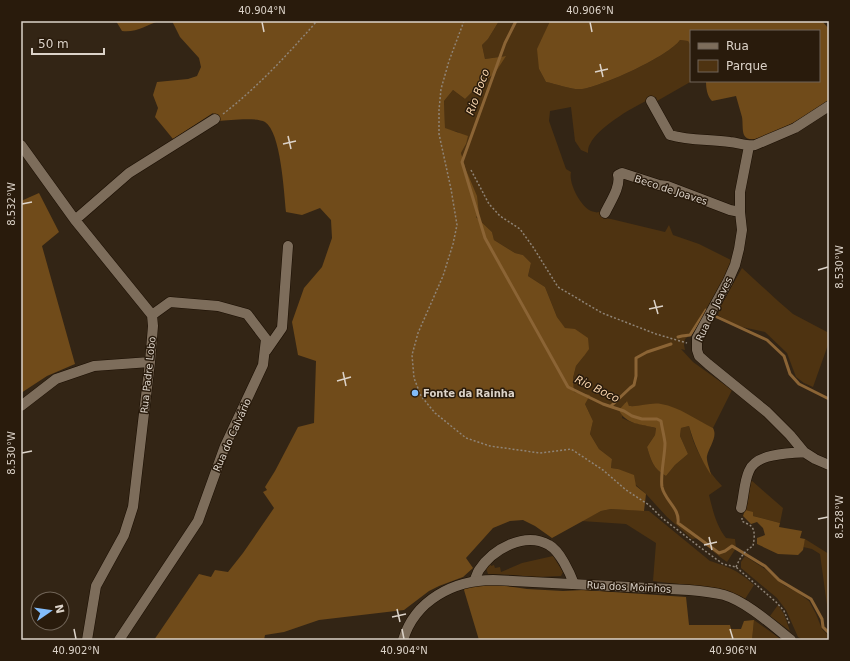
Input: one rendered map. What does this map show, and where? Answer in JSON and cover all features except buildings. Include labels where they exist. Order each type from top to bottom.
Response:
[{"type":"street","points":[[651,101],[670,136],[691,140],[730,142],[749,146],[755,145],[794,128],[829,106]]},
{"type":"street","points":[[75,220],[129,173],[216,119]]},
{"type":"street","points":[[21,145],[75,220],[152,315]]},
{"type":"street","name":"Rua de Joaves","points":[[749,146],[740,192],[742,230],[735,265],[700,333],[696,345],[699,356],[767,412],[790,435],[804,452]]},
{"type":"street","name":"Beco de Joaves","points":[[605,213],[617,186],[619,180],[618,175],[622,174],[667,186],[730,210],[740,212]]},
{"type":"street","points":[[265,353],[282,328],[288,246]]},
{"type":"street","name":"Rua do Calvário","points":[[119,640],[198,521],[225,446],[263,365],[265,353],[266,339],[248,314],[218,306],[170,302],[152,315]]},
{"type":"street","name":"Rua Padre Lobo","points":[[87,640],[96,586],[124,534],[133,507],[150,362],[153,326],[152,315]]},
{"type":"street","points":[[21,406],[56,379],[64,376],[94,366],[150,362]]},
{"type":"street","points":[[741,508],[749,471],[755,462],[761,458],[804,452],[829,465]]},
{"type":"street","points":[[474,581],[478,570],[497,552],[512,543],[529,540],[545,544],[552,548],[571,575],[574,584]]},
{"type":"street","name":"Rua dos Moinhos","points":[[403,640],[412,622],[423,607],[435,596],[452,588],[474,581],[494,580],[689,590],[725,595],[743,604],[792,640]]},
{"type":"path","points":[[216,119],[243,99],[274,70],[317,21]]},
{"type":"path","points":[[464,21],[449,61],[441,89],[439,110],[439,134],[451,188],[456,225],[453,244],[442,276],[418,333],[412,355],[414,378],[421,396],[435,413],[466,438],[490,446],[540,453],[571,449],[603,470],[626,490],[649,505],[662,518],[723,564],[736,567],[776,602],[784,611],[790,625]]},
{"type":"path","points":[[471,170],[489,204],[500,216],[520,229],[558,287],[602,313],[663,336],[696,345]]},
{"type":"path","points":[[736,567],[741,556],[753,546],[754,540],[754,532],[751,526],[742,521],[741,508]]},
{"type":"green space","points":[[499,21],[550,21],[544,35],[539,69],[546,82],[573,89],[592,87],[635,69],[663,54],[680,40],[688,41],[690,44],[690,82],[657,101],[656,97],[648,100],[619,116],[594,137],[589,146],[588,153],[581,150],[575,141],[571,107],[550,111],[549,121],[566,169],[571,172],[574,189],[585,207],[596,212],[601,211],[603,218],[665,232],[669,225],[673,235],[699,244],[731,260],[729,271],[690,335],[685,339],[685,350],[681,349],[693,362],[732,390],[713,428],[659,404],[638,407],[629,406],[626,401],[622,418],[631,422],[656,428],[655,435],[647,447],[655,467],[666,476],[675,465],[688,454],[680,436],[681,428],[689,426],[697,451],[711,473],[722,486],[709,495],[715,518],[720,528],[726,538],[735,539],[736,548],[727,562],[698,538],[692,539],[618,469],[611,468],[612,459],[599,449],[590,434],[593,421],[585,404],[574,392],[573,378],[576,366],[584,356],[575,329],[565,329],[557,317],[545,287],[528,276],[531,263],[523,255],[515,253],[494,240],[492,232],[476,217],[461,153],[466,144],[458,132],[445,129],[444,101],[453,90],[465,99],[477,87],[495,73],[505,56],[485,59],[482,45],[488,39]]},
{"type":"green space","points":[[742,268],[793,314],[829,333],[829,342],[813,387],[796,377],[787,353],[765,332],[742,327],[727,321],[718,315],[720,307]]},
{"type":"green space","points":[[751,480],[783,508],[780,523],[753,516],[745,510],[747,493]]},
{"type":"green space","points":[[611,509],[649,511],[710,561],[734,570],[754,585],[745,599],[734,594],[712,588],[653,581],[656,543],[626,524],[581,521],[601,511]]},
{"type":"green space","points":[[805,539],[829,554],[829,620],[820,554],[812,549],[803,547]]},
{"type":"green space","points":[[553,556],[563,572],[561,576],[536,577],[488,574],[486,568],[490,562],[491,566],[494,565],[495,568],[500,567],[501,572],[522,563]]},
{"type":"green space","points":[[745,556],[765,569],[785,586],[797,592],[809,601],[822,629],[829,636],[829,640],[803,640],[798,637],[786,610],[777,598],[741,568],[741,562]]},
{"type":"green space","points":[[778,605],[784,614],[790,631],[770,616]]},
{"type":"green space","points":[[754,620],[782,640],[752,640]]},
{"type":"shaded area","points":[[116,21],[159,21],[137,30],[122,31]]},
{"type":"shaded area","points":[[172,21],[499,21],[488,39],[482,45],[485,59],[506,56],[495,73],[477,87],[465,99],[453,90],[444,101],[445,128],[468,136],[461,153],[466,170],[477,196],[479,214],[476,217],[492,232],[494,240],[515,253],[523,255],[531,263],[528,276],[545,287],[557,317],[565,328],[575,329],[588,338],[589,349],[576,366],[573,378],[574,392],[590,395],[585,404],[593,421],[590,434],[599,449],[612,459],[611,468],[634,475],[636,486],[646,494],[644,511],[611,509],[601,511],[552,538],[535,526],[523,520],[510,521],[493,528],[466,558],[473,568],[463,577],[429,591],[404,610],[319,620],[284,632],[265,635],[264,640],[154,640],[199,574],[211,577],[215,570],[228,572],[243,553],[274,508],[263,492],[267,490],[265,487],[298,427],[314,423],[316,361],[298,355],[292,322],[304,288],[322,267],[332,238],[331,220],[320,208],[302,215],[286,212],[283,178],[278,150],[275,138],[265,122],[250,119],[219,121],[213,113],[173,139],[155,117],[158,108],[153,95],[157,82],[188,79],[197,76],[201,67],[199,58],[180,37]]},
{"type":"shaded area","points":[[550,21],[822,21],[829,29],[829,100],[800,119],[772,134],[750,139],[744,135],[742,117],[736,96],[712,101],[709,97],[707,89],[706,82],[820,82],[820,30],[690,30],[690,44],[688,41],[680,40],[673,47],[650,62],[605,82],[582,89],[569,88],[546,82],[539,69],[537,49]]},
{"type":"shaded area","points":[[39,193],[59,232],[42,246],[75,364],[47,376],[21,393],[21,201]]},
{"type":"shaded area","points":[[627,401],[629,406],[657,404],[675,408],[713,428],[714,438],[707,458],[711,475],[698,451],[689,426],[681,428],[680,436],[688,454],[675,465],[666,476],[658,470],[651,460],[647,447],[655,435],[656,428],[635,423],[626,419],[619,410]]},
{"type":"shaded area","points":[[745,510],[753,512],[753,516],[780,523],[779,527],[802,531],[800,538],[805,539],[803,550],[798,555],[778,554],[757,544],[757,538],[765,535],[763,528],[757,522],[751,524],[743,516]]},
{"type":"shaded area","points":[[486,583],[527,589],[563,591],[584,590],[686,597],[689,625],[730,625],[731,629],[741,629],[744,621],[754,620],[752,640],[479,640],[464,590],[465,587]]},
{"type":"waterway","name":"Rio Boco","points":[[516,21],[505,43],[462,162],[485,238],[568,387],[603,404],[624,411],[632,416],[642,419],[657,419],[661,421],[665,443],[662,487],[677,513],[678,523],[719,553],[732,546],[765,566],[779,580],[811,599],[822,619],[823,627],[829,633]]},
{"type":"waterway","points":[[678,337],[690,335],[706,310]]},
{"type":"waterway","points":[[717,317],[767,340],[784,356],[790,374],[799,384],[829,399]]},
{"type":"waterway","points":[[611,406],[634,385],[636,376],[636,358],[647,352],[671,344]]},
{"type":"place","name":"Fonte da Rainha","points":[[415,393]]}]
